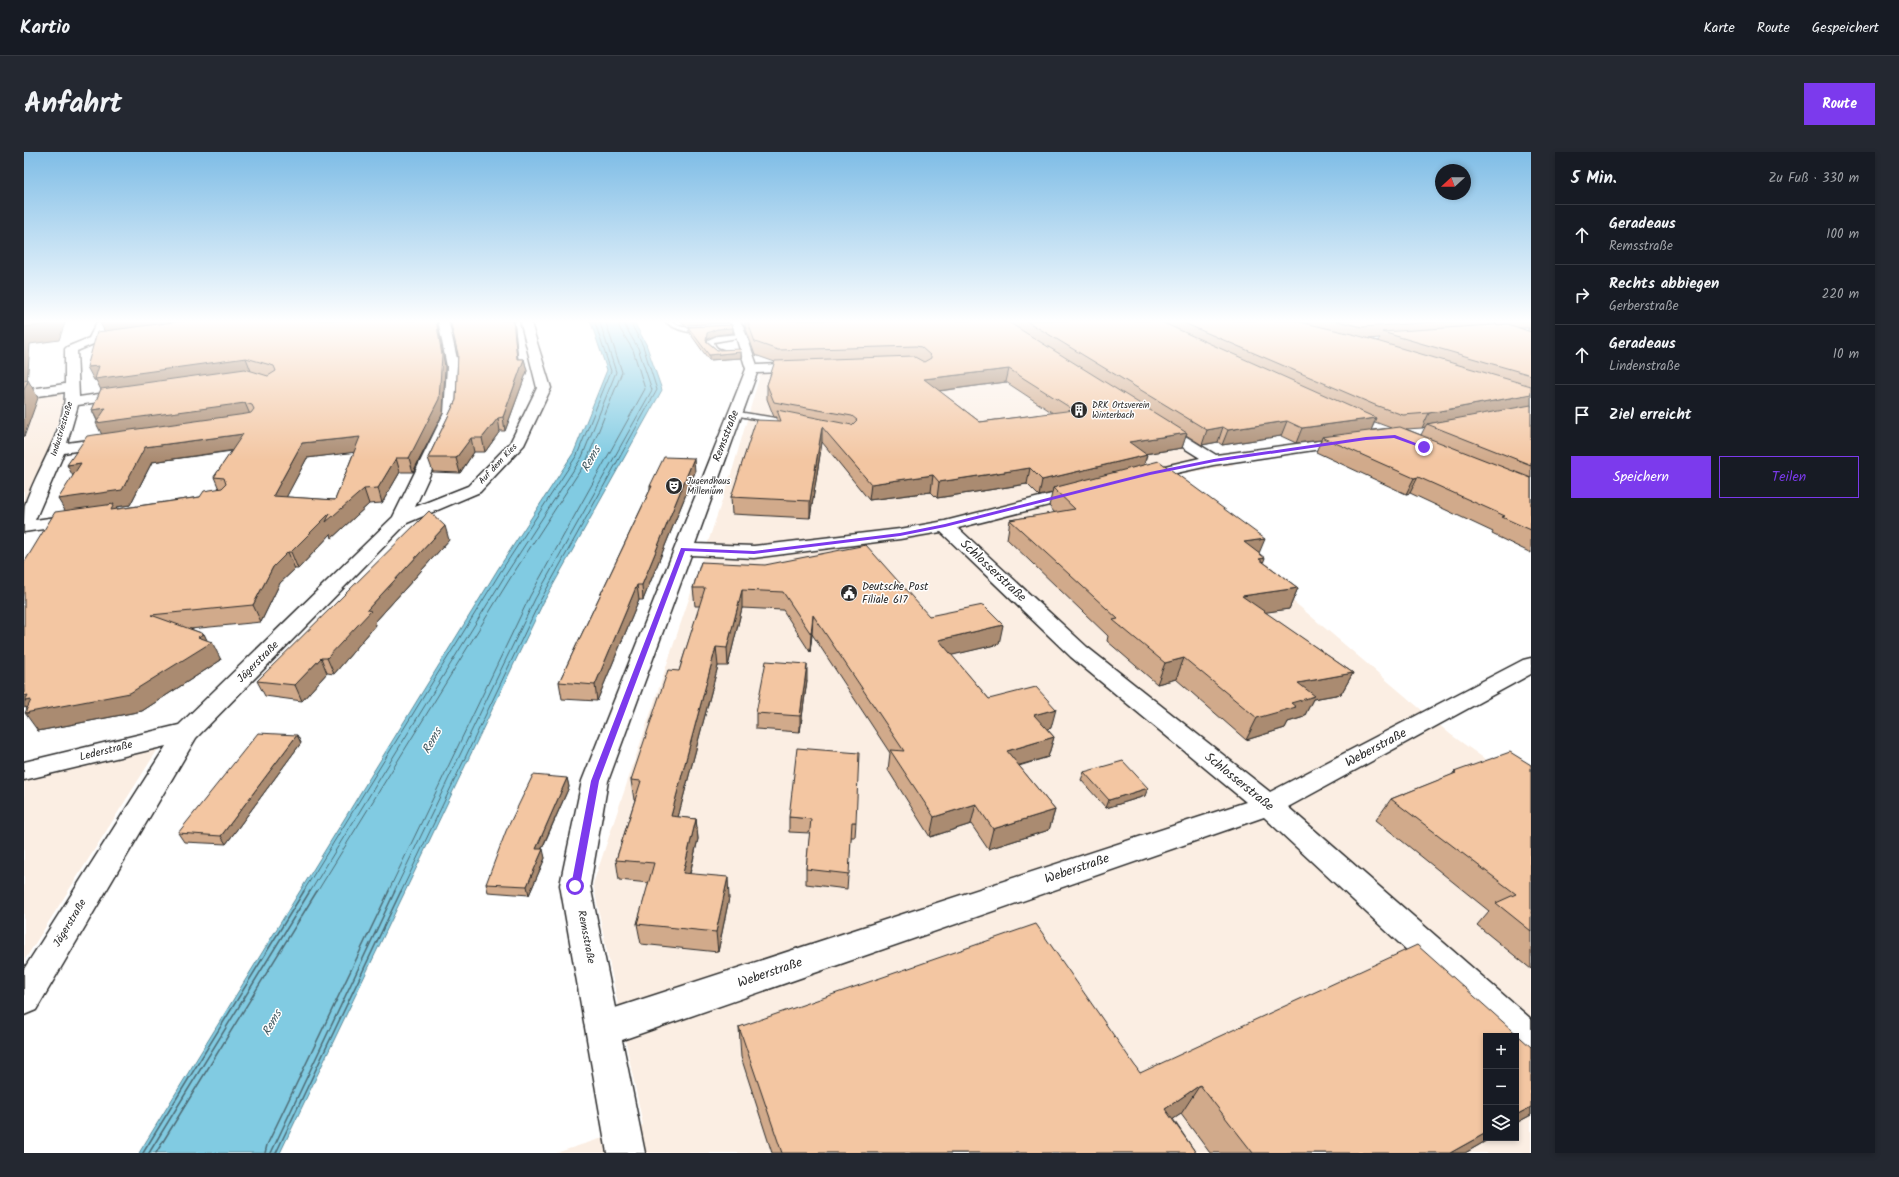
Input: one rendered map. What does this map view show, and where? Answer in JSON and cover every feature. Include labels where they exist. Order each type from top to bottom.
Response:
[{"type":"street","name":"Industriestraße","points":[[24,526],[58,449],[72,402],[71,367]]},
{"type":"street","name":"Jägerstraße","points":[[24,999],[187,732],[401,519],[451,413],[453,367]]},
{"type":"street","name":"Auf dem Kies","points":[[401,519],[474,490],[517,445],[544,388],[538,367]]},
{"type":"street","name":"Remsstraße","points":[[626,1153],[604,1029],[575,886],[595,781],[734,413],[736,367]]},
{"type":"street","points":[[24,394],[71,387]]},
{"type":"street","points":[[72,402],[142,392]]},
{"type":"street","points":[[1146,418],[1214,460]]},
{"type":"street","points":[[58,449],[127,439]]},
{"type":"street","points":[[1127,480],[1214,460],[1358,440]]},
{"type":"street","points":[[683,549],[754,552],[900,534],[945,526],[1096,487]]},
{"type":"street","points":[[24,526],[93,517]]},
{"type":"street","name":"Schlosserstraße","points":[[945,526],[1079,652],[1268,805],[1531,1042]]},
{"type":"street","name":"Weberstraße","points":[[604,1029],[1268,805],[1531,665]]},
{"type":"street","name":"Lederstraße","points":[[24,771],[187,732]]},
{"type":"lane","points":[[734,413],[804,426]]},
{"type":"shaded area","points":[[788,367],[1062,367],[1234,465],[1154,478],[1281,574],[1280,590],[1450,734],[1531,792],[1531,1153],[556,1153],[643,1125],[593,884],[733,468],[762,368]]},
{"type":"shaded area","points":[[61,391],[64,403],[49,450],[24,504],[24,397]]},
{"type":"shaded area","points":[[158,749],[24,961],[24,781]]},
{"type":"water","name":"Rems","points":[[606,367],[654,367],[662,390],[543,603],[280,1153],[139,1153],[498,569],[574,452],[607,370]]},
{"type":"building","points":[[99,367],[183,367],[95,379]]},
{"type":"building","points":[[274,367],[441,367],[439,399],[409,458],[396,458],[378,488],[364,489],[326,522],[330,513],[291,552],[288,552],[273,567],[253,605],[151,615],[204,634],[198,637],[212,642],[130,693],[25,713],[31,700],[25,701],[28,695],[24,696],[24,563],[55,512],[114,504],[111,510],[200,497],[204,491],[222,488],[226,484],[224,478],[214,477],[243,434],[145,447],[122,490],[58,499],[81,463],[67,465],[87,436],[246,414],[251,413],[254,409],[252,405],[245,403],[96,423],[106,408],[92,410],[101,389],[245,369],[268,376],[276,371]],"holes":[[[360,437],[335,500],[273,496],[302,443]]]},
{"type":"building","points":[[457,367],[521,367],[503,417],[498,418],[482,438],[471,438],[456,458],[428,458],[456,400]]},
{"type":"building","points":[[773,367],[1080,367],[1187,433],[1129,442],[1147,455],[1042,480],[1030,468],[939,482],[933,475],[871,484],[822,427],[810,501],[731,497],[756,420],[781,421],[777,410],[852,425],[857,420],[852,416],[774,402],[767,385]],"holes":[[[1009,369],[1074,410],[980,422],[924,379]]]},
{"type":"building","points":[[1102,367],[1261,367],[1376,418],[1302,428],[1287,421],[1228,430],[1223,427],[1207,430]]},
{"type":"building","points":[[1286,367],[1465,367],[1531,386],[1531,394],[1429,413],[1403,415],[1375,405]]},
{"type":"building","points":[[1502,367],[1531,367],[1531,375]]},
{"type":"building","points":[[28,380],[24,390],[24,381]]},
{"type":"building","points":[[1531,405],[1531,465],[1427,424]]},
{"type":"building","points":[[1400,427],[1531,478],[1531,530],[1502,517],[1505,516],[1418,477],[1414,478],[1322,437]]},
{"type":"building","points":[[664,457],[694,458],[642,585],[637,585],[595,685],[559,682],[652,486],[650,486]]},
{"type":"building","points":[[1159,461],[1265,539],[1244,542],[1265,558],[1259,559],[1298,588],[1242,596],[1353,673],[1298,683],[1315,696],[1291,703],[1296,707],[1257,718],[1184,658],[1165,663],[1113,620],[1118,619],[1010,520],[1075,509],[1053,488]]},
{"type":"building","points":[[429,511],[445,526],[367,610],[371,611],[327,658],[321,658],[295,685],[257,681]]},
{"type":"building","points":[[866,545],[929,616],[983,605],[1003,625],[939,640],[989,699],[1036,687],[1056,709],[1034,715],[1054,737],[1007,751],[1055,810],[993,829],[976,804],[934,817],[890,750],[904,751],[813,615],[811,634],[783,592],[742,590],[727,648],[716,647],[671,816],[696,819],[683,873],[728,877],[716,932],[637,924],[654,863],[616,860],[641,781],[631,780],[668,670],[679,671],[705,588],[693,588],[701,562],[765,565]]},
{"type":"building","points":[[766,661],[807,664],[800,716],[756,713]]},
{"type":"building","points":[[258,733],[297,735],[221,836],[178,833]]},
{"type":"building","points":[[797,748],[859,753],[856,822],[852,822],[849,874],[806,869],[811,819],[789,817]]},
{"type":"building","points":[[1510,752],[1531,765],[1531,931],[1496,903],[1516,894],[1391,799],[1456,773],[1454,772]]},
{"type":"building","points":[[1123,761],[1148,788],[1109,800],[1084,772]]},
{"type":"building","points":[[533,775],[567,778],[536,849],[543,849],[527,886],[486,884],[506,831]]},
{"type":"building","points":[[1036,924],[1140,1073],[1417,945],[1515,1033],[1483,1033],[1483,1135],[1450,1153],[1253,1153],[1200,1085],[1165,1109],[1196,1153],[782,1153],[739,1027]]},
{"type":"building","points":[[1519,1036],[1531,1047],[1531,1107],[1519,1113]]},
{"type":"place","name":"DRK Ortsverein Winterbach","points":[[1079,410]]},
{"type":"place","name":"Jugendhaus Millenium","points":[[674,486]]},
{"type":"place","name":"Deutsche Post Filiale 617","points":[[849,593]]},
{"type":"route","points":[[575,886],[595,781],[683,549],[754,552],[900,534],[945,526],[1150,474],[1214,460],[1366,439],[1395,436],[1424,447]]}]
